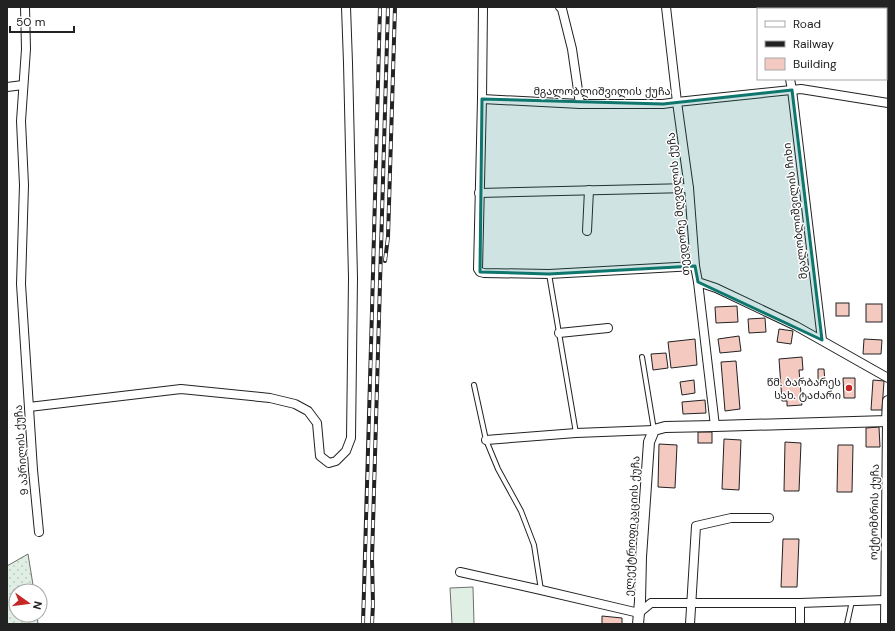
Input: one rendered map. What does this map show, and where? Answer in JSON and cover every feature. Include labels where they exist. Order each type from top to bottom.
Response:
[{"type":"street","name":"9 აპრილის ქუჩა","points":[[25,7],[26,50],[21,121],[24,185],[21,284],[39,532]]},
{"type":"street","points":[[29,407],[181,389],[270,398],[294,404],[308,411],[317,423],[320,456],[328,462],[336,461],[346,451],[351,438],[353,278],[346,7]]},
{"type":"street","points":[[483,7],[478,269],[480,272],[549,274],[696,266]]},
{"type":"street","points":[[560,7],[562,9],[572,49],[580,104]]},
{"type":"street","name":"თევდორე მღვდლის ქუჩა","points":[[666,7],[676,102],[689,188],[698,282],[716,288],[796,326],[888,378]]},
{"type":"street","name":"მგალობლიშვილის ჩიხი","points":[[790,80],[822,340]]},
{"type":"street","points":[[7,87],[23,85]]},
{"type":"street","name":"მგალობლიშვილის ქუჩა","points":[[482,99],[580,104],[663,104],[801,89],[888,103]]},
{"type":"street","points":[[479,193],[689,188]]},
{"type":"street","points":[[587,231],[589,190]]},
{"type":"street","points":[[698,282],[715,426]]},
{"type":"street","points":[[559,333],[608,328]]},
{"type":"street","name":"ოქტომბრის ქუჩა","points":[[885,624],[888,401]]},
{"type":"street","points":[[486,440],[576,433],[654,430],[665,427],[887,421]]},
{"type":"street","name":"ელექტროფიკაციის ქუჩა","points":[[638,624],[649,442],[654,430]]},
{"type":"street","points":[[690,624],[696,526],[731,518],[769,518]]},
{"type":"street","points":[[460,572],[639,613],[651,603],[800,603],[885,600]]},
{"type":"street","points":[[800,603],[800,624]]},
{"type":"lane","points":[[549,274],[576,433]]},
{"type":"lane","points":[[642,357],[654,430]]},
{"type":"lane","points":[[474,385],[486,440],[498,468],[521,511],[534,545],[541,590]]},
{"type":"lane","points":[[847,624],[852,601]]},
{"type":"highlighted area","points":[[792,90],[822,340],[698,282],[695,266],[549,274],[480,272],[482,99],[663,104]]},
{"type":"green space","points":[[28,554],[33,583],[8,583],[8,623],[38,624],[7,624],[7,566]]},
{"type":"green space","points":[[473,587],[474,624],[452,624],[450,588]]},
{"type":"building","points":[[836,303],[849,303],[849,316],[836,316]]},
{"type":"building","points":[[866,304],[882,304],[882,322],[866,322]]},
{"type":"building","points":[[737,306],[738,322],[716,323],[715,307]]},
{"type":"building","points":[[765,318],[766,332],[749,333],[748,319]]},
{"type":"building","points":[[779,329],[793,331],[791,344],[777,342]]},
{"type":"building","points":[[739,336],[741,351],[720,353],[718,339]]},
{"type":"building","points":[[695,339],[697,365],[671,368],[668,342]]},
{"type":"building","points":[[864,339],[882,340],[881,354],[863,354]]},
{"type":"building","points":[[666,353],[668,368],[653,370],[651,354]]},
{"type":"building","points":[[802,357],[803,370],[799,370],[802,405],[787,406],[787,401],[782,401],[779,359]]},
{"type":"building","points":[[736,361],[740,409],[725,411],[721,362]]},
{"type":"building","points":[[818,369],[824,369],[825,383],[818,383]]},
{"type":"building","name":"წმ. ბარბარეს სახ. ტაძარი","points":[[843,378],[855,378],[855,398],[844,398]]},
{"type":"building","points":[[694,380],[695,393],[682,395],[680,382]]},
{"type":"building","points":[[873,380],[884,381],[882,410],[871,410]]},
{"type":"building","points":[[705,400],[706,413],[683,414],[682,402]]},
{"type":"building","points":[[879,427],[880,447],[866,447],[866,428]]},
{"type":"building","points":[[698,432],[712,432],[712,443],[698,443]]},
{"type":"building","points":[[724,439],[741,440],[739,490],[722,489]]},
{"type":"building","points":[[785,442],[801,443],[799,491],[784,491]]},
{"type":"building","points":[[659,444],[677,445],[675,488],[658,487]]},
{"type":"building","points":[[838,445],[853,445],[852,492],[837,492]]},
{"type":"building","points":[[783,539],[799,539],[797,587],[781,587]]},
{"type":"building","points":[[602,616],[622,618],[622,624],[602,624]]},
{"type":"railway","points":[[363,624],[380,7]]},
{"type":"railway","points":[[372,624],[372,559],[388,7]]},
{"type":"railway","points":[[385,261],[388,237],[395,7]]},
{"type":"place","name":"წმ. ბარბარეს სახ. ტაძარი","points":[[849,388]]}]
